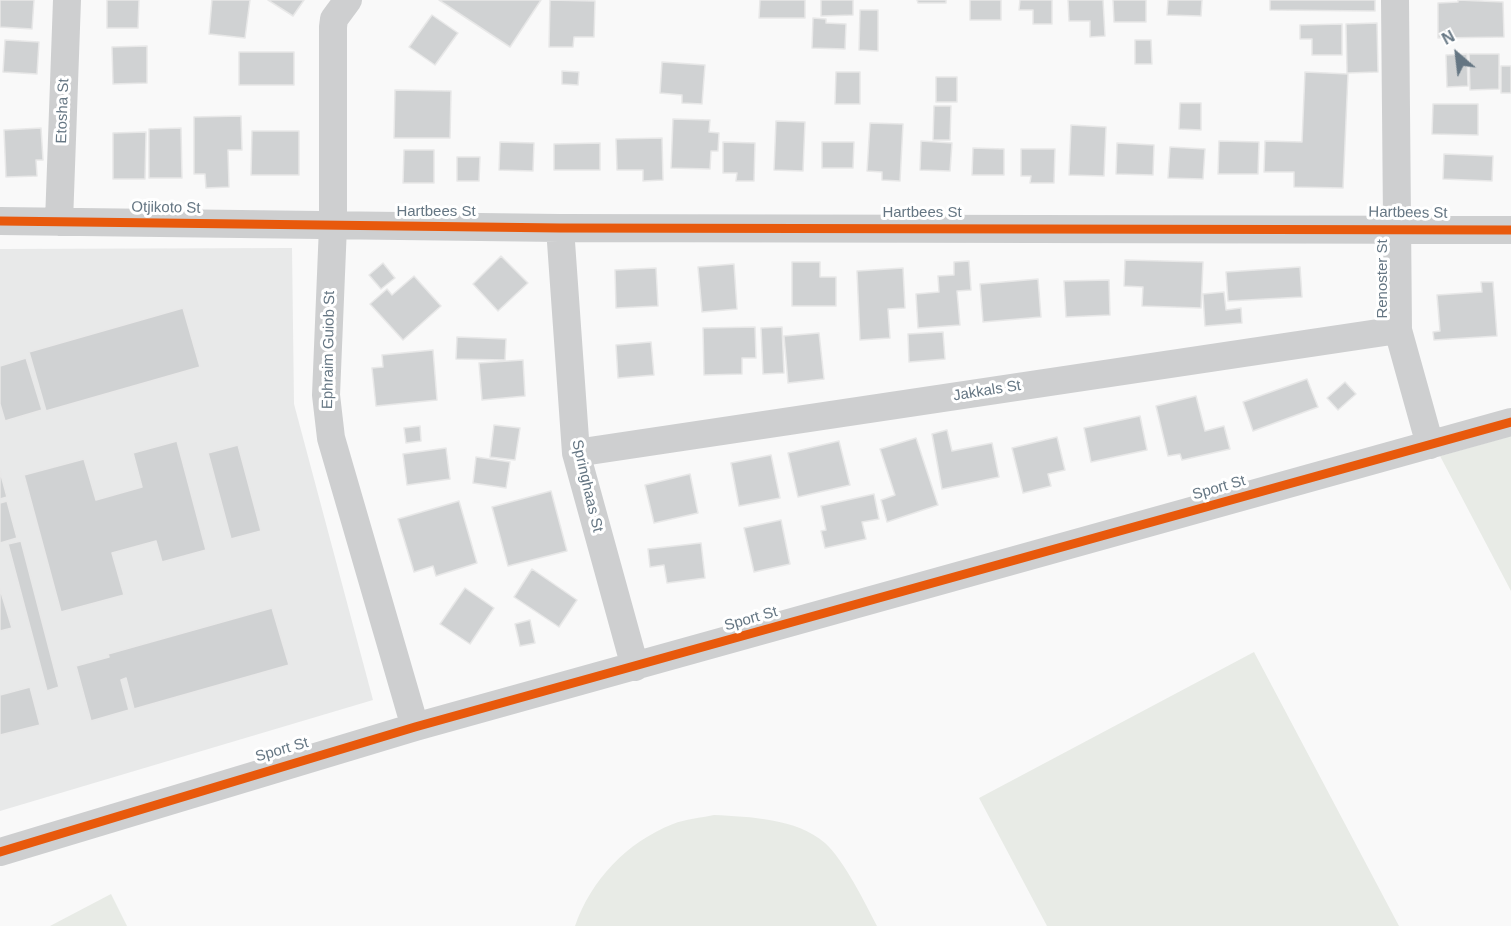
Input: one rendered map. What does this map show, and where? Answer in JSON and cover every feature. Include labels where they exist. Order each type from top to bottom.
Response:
[{"type":"street","name":"Etosha St","points":[[59,222],[67,0]]},
{"type":"street","name":"Ephraim Guiob St","points":[[348,0],[334,19],[333,27],[333,226],[326,395],[331,438],[415,727]]},
{"type":"street","name":"Renoster St","points":[[1395,0],[1398,330],[1430,445]]},
{"type":"street","name":"Otjikoto St","points":[[0,221],[333,226]]},
{"type":"street","name":"Hartbees St","points":[[333,226],[1511,230]]},
{"type":"street","name":"Springhaas St","points":[[560,228],[576,453],[635,667]]},
{"type":"street","name":"Jakkals St","points":[[576,453],[1398,330]]},
{"type":"street","name":"Sport St","points":[[0,852],[415,727],[1511,422]]},
{"type":"shaded area","points":[[292,248],[294,404],[373,700],[0,811],[0,249]]},
{"type":"shaded area","points":[[1511,436],[1511,591],[1440,456]]},
{"type":"shaded area","points":[[1254,652],[1399,926],[1047,926],[979,798]]},
{"type":"shaded area","points":[[714,815],[772,820],[800,828],[825,843],[854,882],[877,926],[575,926],[582,909],[601,878],[626,852],[656,832],[673,824]]},
{"type":"shaded area","points":[[111,894],[127,926],[50,926]]},
{"type":"building","points":[[0,0],[34,0],[32,29],[0,27]]},
{"type":"building","points":[[107,0],[139,0],[138,28],[107,28]]},
{"type":"building","points":[[212,0],[250,0],[245,38],[209,34]]},
{"type":"building","points":[[268,0],[304,0],[293,16]]},
{"type":"building","points":[[439,0],[541,0],[510,47]]},
{"type":"building","points":[[550,0],[595,1],[594,37],[574,37],[573,47],[549,47]]},
{"type":"building","points":[[760,0],[805,0],[805,18],[759,18]]},
{"type":"building","points":[[821,0],[853,0],[853,15],[821,16]]},
{"type":"building","points":[[917,0],[946,0],[946,3],[918,3]]},
{"type":"building","points":[[970,0],[1001,0],[1001,20],[970,20]]},
{"type":"building","points":[[1020,0],[1052,0],[1052,24],[1033,24],[1033,10],[1019,10]]},
{"type":"building","points":[[1068,0],[1103,0],[1105,36],[1090,37],[1090,21],[1069,21]]},
{"type":"building","points":[[1113,0],[1146,0],[1146,22],[1114,22]]},
{"type":"building","points":[[1168,0],[1202,0],[1201,16],[1167,15]]},
{"type":"building","points":[[1270,0],[1375,0],[1375,11],[1270,10]]},
{"type":"building","points":[[1458,0],[1503,2],[1504,37],[1438,38],[1438,3],[1458,2]]},
{"type":"building","points":[[860,10],[878,10],[878,51],[859,50]]},
{"type":"building","points":[[432,15],[458,33],[435,65],[409,47]]},
{"type":"building","points":[[813,18],[826,19],[826,23],[846,24],[845,49],[812,48]]},
{"type":"building","points":[[1377,23],[1378,72],[1347,73],[1346,24]]},
{"type":"building","points":[[1342,24],[1342,55],[1312,55],[1312,39],[1300,39],[1300,25]]},
{"type":"building","points":[[5,40],[39,42],[37,74],[3,72]]},
{"type":"building","points":[[1135,40],[1151,40],[1152,64],[1135,64]]},
{"type":"building","points":[[147,46],[147,83],[113,84],[112,47]]},
{"type":"building","points":[[239,52],[294,52],[294,85],[239,85]]},
{"type":"building","points":[[1467,54],[1468,86],[1447,87],[1446,55]]},
{"type":"building","points":[[1469,54],[1499,54],[1499,89],[1470,90]]},
{"type":"building","points":[[662,62],[705,65],[702,104],[682,103],[682,95],[660,93]]},
{"type":"building","points":[[1501,66],[1511,66],[1511,93],[1501,93]]},
{"type":"building","points":[[562,71],[579,72],[578,85],[562,84]]},
{"type":"building","points":[[836,72],[860,72],[860,104],[835,104]]},
{"type":"building","points":[[1305,72],[1348,74],[1343,188],[1294,187],[1294,172],[1264,172],[1265,141],[1302,142]]},
{"type":"building","points":[[936,77],[957,77],[957,102],[936,102]]},
{"type":"building","points":[[395,90],[451,91],[450,138],[394,138]]},
{"type":"building","points":[[1180,103],[1201,103],[1201,130],[1179,129]]},
{"type":"building","points":[[1433,104],[1478,104],[1478,135],[1432,134]]},
{"type":"building","points":[[934,106],[951,106],[950,140],[933,140]]},
{"type":"building","points":[[241,116],[242,150],[228,150],[229,187],[206,188],[205,174],[194,174],[194,117]]},
{"type":"building","points":[[673,119],[710,120],[709,132],[719,133],[718,151],[711,151],[710,169],[671,168]]},
{"type":"building","points":[[776,121],[805,122],[803,171],[774,170]]},
{"type":"building","points":[[870,123],[903,124],[900,181],[882,180],[882,172],[867,171]]},
{"type":"building","points":[[1071,125],[1106,127],[1104,176],[1069,175]]},
{"type":"building","points":[[41,128],[43,160],[36,160],[37,176],[6,177],[4,130]]},
{"type":"building","points":[[181,128],[182,178],[149,178],[149,129]]},
{"type":"building","points":[[252,131],[299,131],[299,175],[251,175]]},
{"type":"building","points":[[146,132],[145,179],[113,179],[113,133]]},
{"type":"building","points":[[662,138],[663,180],[643,181],[643,170],[617,170],[616,139]]},
{"type":"building","points":[[921,141],[952,143],[950,171],[920,170]]},
{"type":"building","points":[[1219,141],[1259,142],[1258,174],[1218,174]]},
{"type":"building","points":[[500,142],[534,143],[533,171],[499,170]]},
{"type":"building","points":[[723,142],[755,143],[754,181],[736,181],[737,173],[723,173]]},
{"type":"building","points":[[822,142],[854,142],[853,168],[822,168]]},
{"type":"building","points":[[600,143],[600,170],[554,170],[554,144]]},
{"type":"building","points":[[1117,143],[1154,145],[1153,175],[1116,174]]},
{"type":"building","points":[[1170,147],[1205,149],[1203,179],[1168,178]]},
{"type":"building","points":[[973,148],[1004,149],[1004,175],[972,175]]},
{"type":"building","points":[[1021,149],[1055,149],[1054,183],[1030,183],[1031,176],[1021,176]]},
{"type":"building","points":[[404,150],[434,150],[434,183],[403,183]]},
{"type":"building","points":[[1444,154],[1493,156],[1492,181],[1443,179]]},
{"type":"building","points":[[457,157],[480,157],[479,181],[457,181]]},
{"type":"building","points":[[501,256],[528,283],[498,311],[473,284]]},
{"type":"building","points":[[1125,260],[1203,262],[1201,308],[1142,306],[1143,287],[1124,286]]},
{"type":"building","points":[[969,261],[971,290],[957,291],[960,325],[918,328],[916,294],[939,292],[938,276],[954,275],[954,262]]},
{"type":"building","points":[[792,262],[820,262],[820,277],[836,277],[836,306],[792,306]]},
{"type":"building","points":[[383,263],[395,278],[381,289],[369,275]]},
{"type":"building","points":[[734,264],[737,309],[702,312],[698,267]]},
{"type":"building","points":[[1300,267],[1302,297],[1228,301],[1226,272]]},
{"type":"building","points":[[656,268],[658,306],[616,308],[615,270]]},
{"type":"building","points":[[903,268],[905,308],[888,309],[890,338],[860,340],[857,271]]},
{"type":"building","points":[[414,276],[441,306],[403,340],[370,304],[387,289],[392,295]]},
{"type":"building","points":[[1038,279],[1041,317],[983,322],[980,284]]},
{"type":"building","points":[[1109,280],[1110,315],[1066,317],[1064,281]]},
{"type":"building","points":[[1481,282],[1493,282],[1497,336],[1434,340],[1433,332],[1440,331],[1437,295],[1482,292]]},
{"type":"building","points":[[1224,292],[1226,310],[1241,308],[1242,323],[1205,326],[1203,294]]},
{"type":"building","points":[[183,308],[200,367],[46,411],[29,352]]},
{"type":"building","points":[[755,327],[756,358],[742,358],[742,374],[704,375],[703,328]]},
{"type":"building","points":[[782,327],[784,373],[763,374],[761,328]]},
{"type":"building","points":[[943,332],[945,359],[909,362],[908,334]]},
{"type":"building","points":[[819,333],[824,379],[788,383],[784,336]]},
{"type":"building","points":[[457,337],[506,339],[505,360],[456,359]]},
{"type":"building","points":[[651,342],[654,375],[618,378],[616,345]]},
{"type":"building","points":[[433,350],[437,400],[376,406],[372,368],[383,367],[382,355]]},
{"type":"building","points":[[26,358],[42,410],[5,421],[0,404],[0,366]]},
{"type":"building","points":[[523,360],[525,396],[482,400],[479,363]]},
{"type":"building","points":[[1307,379],[1318,407],[1253,431],[1243,402]]},
{"type":"building","points":[[1345,382],[1356,394],[1338,410],[1327,398]]},
{"type":"building","points":[[1196,396],[1205,431],[1224,426],[1230,449],[1182,460],[1180,454],[1168,456],[1156,406]]},
{"type":"building","points":[[1140,416],[1147,450],[1091,462],[1084,428]]},
{"type":"building","points":[[494,425],[520,428],[515,460],[490,457]]},
{"type":"building","points":[[420,426],[421,441],[406,443],[404,428]]},
{"type":"building","points":[[947,430],[952,451],[992,443],[999,477],[942,489],[932,434]]},
{"type":"building","points":[[1057,437],[1065,470],[1048,474],[1051,486],[1023,493],[1012,448]]},
{"type":"building","points":[[916,438],[938,505],[887,522],[881,500],[895,495],[880,449]]},
{"type":"building","points":[[177,441],[206,550],[162,562],[156,541],[112,553],[124,595],[61,612],[24,475],[84,459],[96,500],[142,487],[133,453]]},
{"type":"building","points":[[839,441],[850,485],[798,497],[788,453]]},
{"type":"building","points":[[238,445],[261,531],[231,539],[208,453]]},
{"type":"building","points":[[446,448],[450,479],[407,485],[403,454]]},
{"type":"building","points":[[771,455],[780,498],[739,506],[731,463]]},
{"type":"building","points":[[476,457],[510,462],[506,488],[473,483]]},
{"type":"building","points":[[0,471],[7,497],[0,499]]},
{"type":"building","points":[[690,474],[698,513],[654,523],[645,485]]},
{"type":"building","points":[[551,491],[567,551],[508,566],[492,507]]},
{"type":"building","points":[[874,494],[879,519],[862,522],[866,539],[825,548],[821,531],[826,530],[821,506]]},
{"type":"building","points":[[7,501],[17,538],[0,543],[0,503]]},
{"type":"building","points":[[459,501],[477,563],[436,576],[433,566],[414,572],[398,519]]},
{"type":"building","points":[[781,520],[790,564],[754,572],[744,528]]},
{"type":"building","points":[[21,541],[59,687],[47,691],[8,544]]},
{"type":"building","points":[[701,543],[705,578],[667,583],[664,565],[650,567],[648,549]]},
{"type":"building","points":[[532,569],[577,600],[559,627],[514,597]]},
{"type":"building","points":[[465,588],[494,608],[470,644],[440,624]]},
{"type":"building","points":[[0,589],[12,628],[0,631]]},
{"type":"building","points":[[272,608],[289,665],[134,709],[126,678],[121,680],[129,710],[91,721],[76,666],[109,657],[108,654]]},
{"type":"building","points":[[530,620],[535,643],[520,646],[515,624]]},
{"type":"building","points":[[30,687],[40,725],[0,735],[0,695]]},
{"type":"cycle path","points":[[0,221],[560,228],[1511,230]]},
{"type":"cycle path","points":[[0,852],[415,727],[1511,422]]}]
